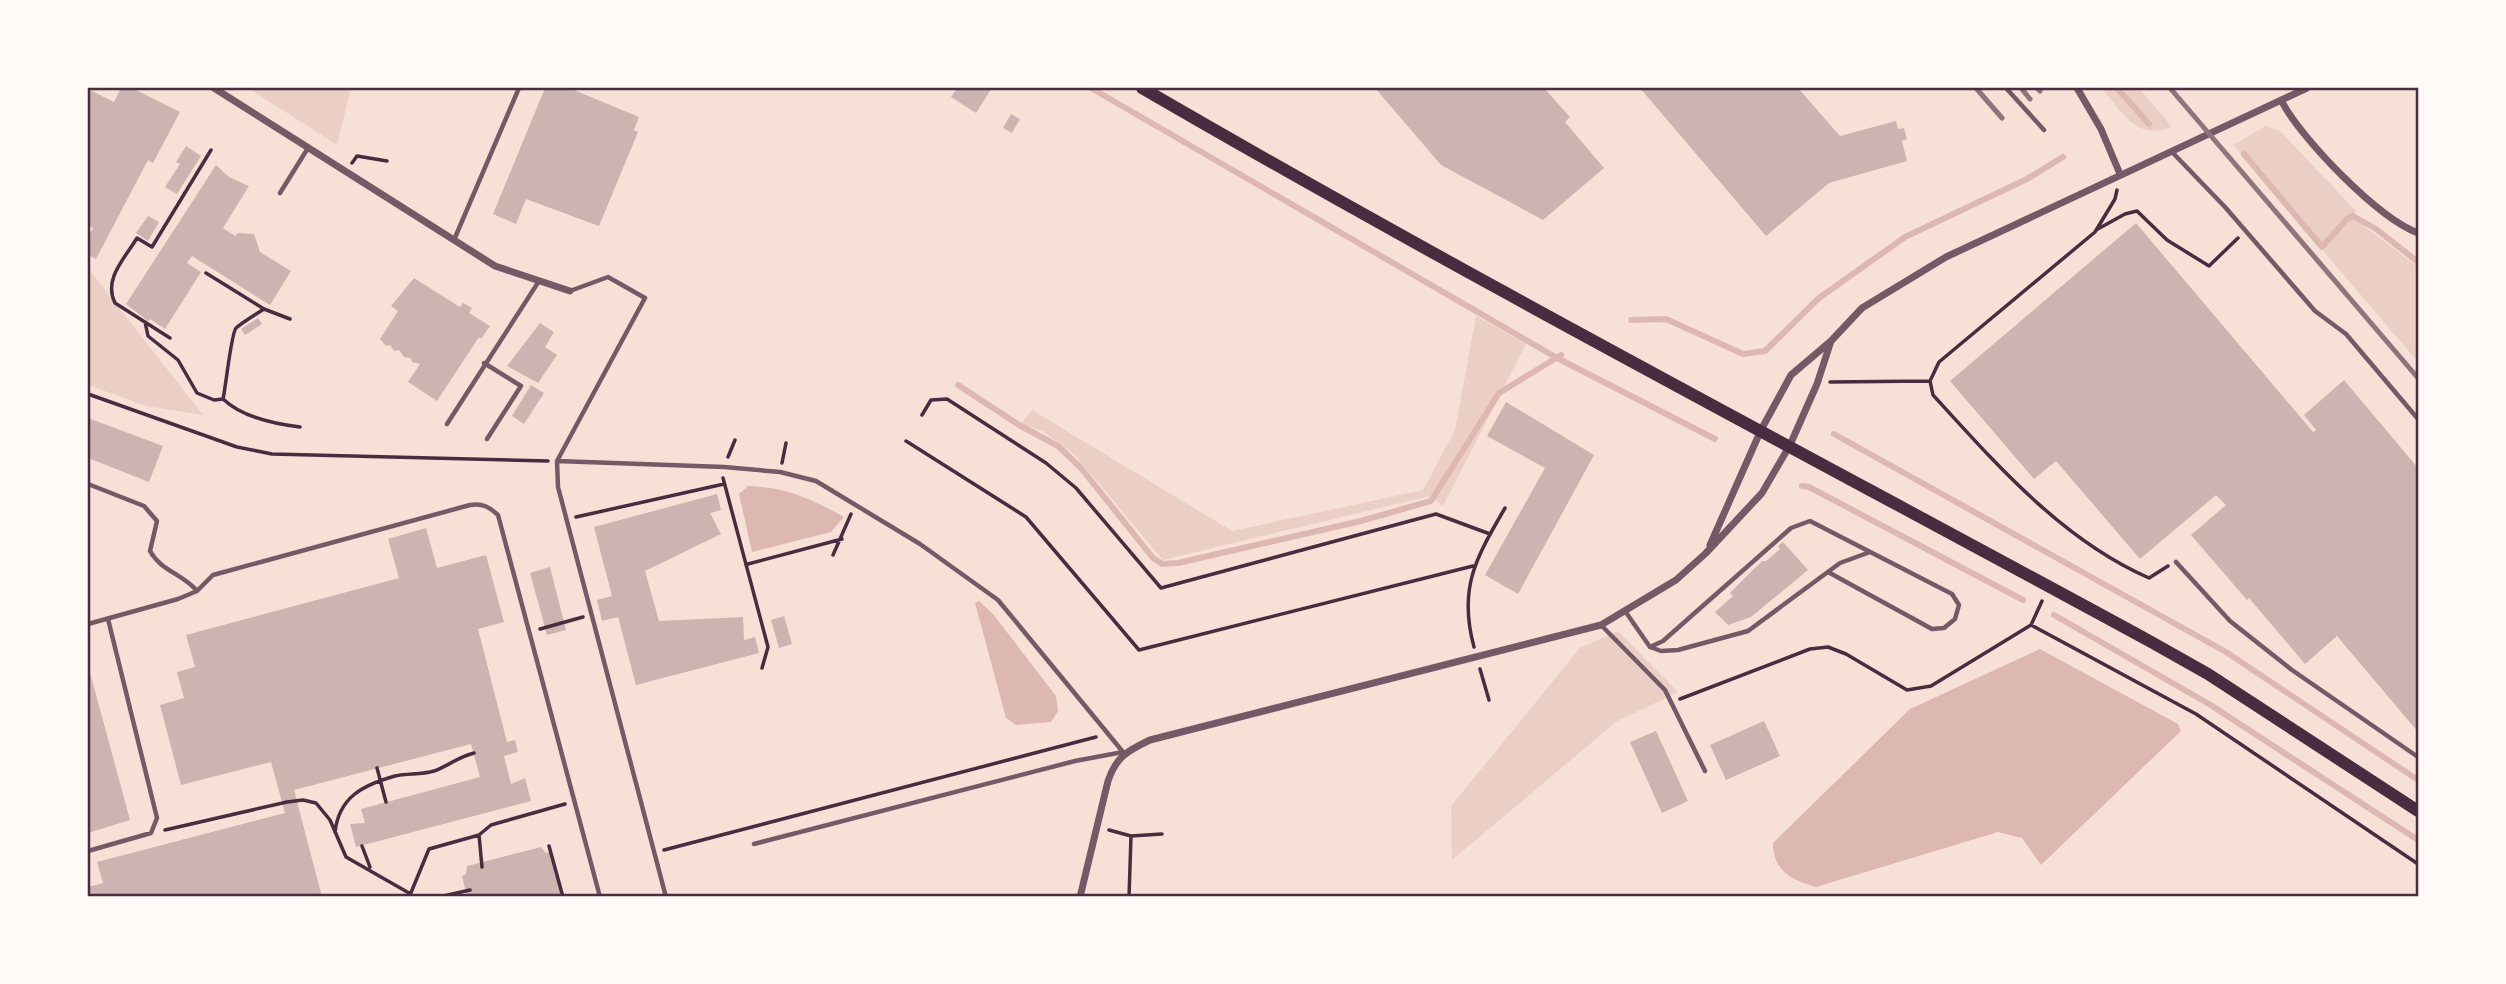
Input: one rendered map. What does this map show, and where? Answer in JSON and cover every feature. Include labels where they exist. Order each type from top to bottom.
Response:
[{"type":"main road","points":[[1142,88],[1292,174],[2208,674],[2386,789],[2418,813]]},
{"type":"street","points":[[214,88],[495,266],[570,291]]},
{"type":"street","points":[[2077,88],[2101,129],[2120,174]]},
{"type":"street","points":[[1706,553],[1761,430],[1791,375],[1831,341],[1862,308],[1946,257],[2308,88]]},
{"type":"street","points":[[2281,100],[2326,158],[2381,211],[2418,233]]},
{"type":"street","points":[[1080,897],[1108,781],[1114,765],[1124,752],[1150,740],[1476,654],[1601,625],[1676,580],[1706,553],[1762,493],[1790,445],[1817,384],[1831,341]]},
{"type":"lane","points":[[454,240],[519,88]]},
{"type":"lane","points":[[2006,88],[2044,130]]},
{"type":"lane","points":[[280,193],[309,148]]},
{"type":"lane","points":[[2171,151],[2246,231],[2315,311],[2346,334],[2418,419]]},
{"type":"lane","points":[[570,291],[608,277],[645,298],[556,461],[558,487],[566,519],[666,897]]},
{"type":"lane","points":[[447,424],[538,281]]},
{"type":"lane","points":[[484,363],[521,386],[487,439]]},
{"type":"lane","points":[[556,461],[724,467],[780,472],[816,481],[856,502],[978,583],[998,600],[1124,752]]},
{"type":"lane","points":[[88,485],[144,506],[157,521],[150,551],[157,565],[188,579],[197,591]]},
{"type":"lane","points":[[88,624],[197,591],[214,575],[480,503],[498,515],[600,897]]},
{"type":"lane","points":[[1650,647],[1663,641],[1791,528],[1810,521],[1952,594],[1959,605],[1955,620],[1944,628],[1932,628],[1828,572]]},
{"type":"lane","points":[[1624,611],[1650,647],[1661,651],[1678,650],[1748,631],[1840,563],[1870,552]]},
{"type":"lane","points":[[2176,562],[2230,621],[2292,670],[2418,757]]},
{"type":"lane","points":[[88,851],[150,833],[157,818],[108,619]]},
{"type":"lane","points":[[1601,625],[1665,690],[1705,771]]},
{"type":"lane","points":[[754,844],[1075,761],[1124,752]]},
{"type":"path","points":[[170,338],[115,303],[111,294],[111,283],[137,238],[152,247],[211,150]]},
{"type":"path","points":[[346,172],[357,156],[387,161]]},
{"type":"path","points":[[2095,232],[2115,199],[2120,174]]},
{"type":"path","points":[[2176,562],[2149,578],[2116,563],[2010,480],[1933,395],[1930,381],[1939,362],[2095,232],[2125,214],[2137,211],[2166,240],[2208,267],[2246,231]]},
{"type":"path","points":[[206,273],[264,309],[290,320]]},
{"type":"path","points":[[223,399],[232,352],[230,340],[235,330],[264,309]]},
{"type":"path","points":[[145,322],[148,336],[178,360],[197,393],[214,400],[223,399],[231,406],[277,425],[300,427]]},
{"type":"path","points":[[1833,382],[1930,381]]},
{"type":"path","points":[[88,394],[237,447],[272,454],[556,461]]},
{"type":"path","points":[[922,415],[931,400],[947,399],[1046,463],[1076,488],[1161,588],[1436,514],[1490,534]]},
{"type":"path","points":[[736,440],[724,467],[724,484],[748,564],[768,647],[762,668]]},
{"type":"path","points":[[906,441],[1026,517],[1139,650],[1473,566]]},
{"type":"path","points":[[780,472],[786,443]]},
{"type":"path","points":[[566,519],[724,484]]},
{"type":"path","points":[[833,555],[856,502]]},
{"type":"path","points":[[1476,654],[1467,622],[1466,594],[1473,566],[1505,508]]},
{"type":"path","points":[[748,564],[842,539]]},
{"type":"path","points":[[1672,702],[1810,649],[1828,647],[1908,690],[1931,686],[2032,625],[2048,586]]},
{"type":"path","points":[[529,632],[592,615]]},
{"type":"path","points":[[2032,625],[2196,714],[2418,864]]},
{"type":"path","points":[[1489,700],[1479,667],[1492,664]]},
{"type":"path","points":[[655,852],[1108,734]]},
{"type":"path","points":[[335,836],[341,805],[350,796],[395,776],[433,771],[457,757],[474,753]]},
{"type":"path","points":[[377,768],[386,802]]},
{"type":"path","points":[[150,833],[303,800],[316,803],[324,810],[346,858],[416,897]]},
{"type":"path","points":[[410,895],[425,851],[479,835],[491,825],[575,801]]},
{"type":"path","points":[[1097,828],[1131,836],[1163,834]]},
{"type":"path","points":[[479,835],[482,867]]},
{"type":"path","points":[[1129,897],[1131,836]]},
{"type":"path","points":[[362,846],[370,869]]},
{"type":"path","points":[[549,846],[563,897]]},
{"type":"path","points":[[439,897],[470,890]]},
{"type":"shaded area","points":[[248,88],[351,88],[337,145]]},
{"type":"shaded area","points":[[2101,88],[2139,88],[2172,127],[2149,130],[2139,127],[2124,115]]},
{"type":"shaded area","points":[[2266,126],[2280,131],[2356,211],[2354,219],[2418,267],[2418,362],[2233,145]]},
{"type":"shaded area","points":[[88,268],[203,415],[146,406],[88,385]]},
{"type":"shaded area","points":[[1476,316],[1526,344],[1443,506],[1430,496],[1163,560],[1074,454],[1043,431],[1021,424],[1032,410],[1232,531],[1423,490],[1455,430]]},
{"type":"shaded area","points":[[748,486],[798,495],[844,517],[831,532],[752,552],[739,494]]},
{"type":"shaded area","points":[[979,601],[993,614],[1056,696],[1058,711],[1051,722],[1016,725],[1006,718],[975,603]]},
{"type":"shaded area","points":[[1618,631],[1678,692],[1616,722],[1452,860],[1451,806],[1580,648]]},
{"type":"shaded area","points":[[2040,649],[2178,724],[2181,731],[2041,865],[2022,838],[1998,832],[1816,887],[1785,873],[1776,861],[1773,843],[1910,709]]},
{"type":"building","points":[[121,88],[132,88],[180,112],[153,163],[148,160],[96,259],[88,255],[88,238],[93,228],[88,225],[88,89],[114,102]]},
{"type":"building","points":[[545,88],[569,88],[639,117],[634,130],[638,132],[599,226],[526,199],[516,224],[493,214]]},
{"type":"building","points":[[957,88],[992,88],[976,113],[951,97]]},
{"type":"building","points":[[1375,88],[1544,88],[1570,117],[1565,122],[1604,168],[1543,220],[1441,165]]},
{"type":"building","points":[[1640,88],[1798,88],[1840,136],[1896,121],[1898,129],[1904,128],[1907,139],[1902,141],[1907,161],[1829,183],[1766,236]]},
{"type":"building","points":[[1011,114],[1020,119],[1012,133],[1003,128]]},
{"type":"building","points":[[186,146],[201,156],[177,194],[165,187],[180,164],[176,162]]},
{"type":"building","points":[[216,165],[229,177],[249,186],[223,228],[235,236],[238,233],[254,234],[260,252],[291,271],[270,305],[192,256],[187,263],[201,272],[165,329],[150,319],[148,321],[126,304]]},
{"type":"building","points":[[148,216],[159,222],[148,241],[136,233]]},
{"type":"building","points":[[2136,223],[2313,432],[2316,430],[2304,415],[2344,380],[2418,468],[2418,732],[2337,636],[2305,664],[2191,535],[2226,505],[2216,495],[2140,559],[2056,461],[2034,479],[1950,381]]},
{"type":"building","points":[[414,278],[460,307],[463,303],[472,308],[469,313],[490,326],[481,339],[479,337],[437,401],[408,382],[420,364],[404,357],[399,350],[394,351],[390,345],[386,346],[380,339],[398,311],[391,306]]},
{"type":"building","points":[[258,318],[262,324],[245,335],[241,329]]},
{"type":"building","points":[[540,323],[554,332],[545,347],[557,355],[538,383],[507,366]]},
{"type":"building","points":[[531,385],[544,393],[524,424],[512,416]]},
{"type":"building","points":[[1506,402],[1594,455],[1518,594],[1485,575],[1545,468],[1487,436]]},
{"type":"building","points":[[88,418],[163,446],[149,482],[88,458]]},
{"type":"building","points":[[717,494],[721,510],[710,513],[721,534],[645,571],[659,621],[743,617],[744,640],[755,637],[759,653],[636,685],[618,617],[602,621],[597,600],[612,596],[594,527]]},
{"type":"building","points":[[426,528],[437,568],[486,555],[504,622],[478,629],[507,742],[515,740],[518,752],[504,756],[511,784],[525,778],[531,801],[356,847],[350,824],[365,823],[361,809],[480,777],[471,744],[294,790],[322,897],[210,897],[209,894],[199,897],[89,897],[88,887],[103,883],[97,862],[285,813],[271,762],[181,785],[160,705],[184,698],[177,672],[195,667],[186,635],[399,578],[388,539]]},
{"type":"building","points":[[1783,542],[1808,570],[1751,617],[1728,625],[1715,612],[1733,596],[1730,593],[1762,561],[1766,561],[1780,549],[1778,546]]},
{"type":"building","points":[[550,567],[566,630],[547,635],[530,573]]},
{"type":"building","points":[[784,616],[792,644],[779,648],[771,620]]},
{"type":"building","points":[[88,665],[130,820],[88,833]]},
{"type":"building","points":[[1764,721],[1780,756],[1726,780],[1710,745]]},
{"type":"building","points":[[1656,731],[1688,801],[1662,813],[1630,742]]},
{"type":"building","points":[[541,847],[546,853],[551,852],[562,897],[467,897],[462,876],[466,874],[467,866]]},
{"type":"waterway","points":[[1091,88],[1557,358],[1715,439]]},
{"type":"waterway","points":[[2117,88],[2149,124]]},
{"type":"waterway","points":[[2244,154],[2322,247],[2347,219],[2353,216],[2376,229],[2418,262]]},
{"type":"waterway","points":[[1631,320],[1666,319],[1743,354],[1765,351],[1819,298],[1905,237],[2027,179],[2063,157]]},
{"type":"waterway","points":[[958,385],[1019,425],[1058,446],[1081,468],[1153,558],[1162,564],[1178,563],[1361,521],[1431,501],[1499,393],[1561,355]]},
{"type":"waterway","points":[[1834,434],[2226,652],[2418,780]]},
{"type":"waterway","points":[[1802,486],[1809,487],[2023,600]]},
{"type":"waterway","points":[[2054,615],[2209,704],[2418,840]]},
{"type":"railway","points":[[1976,88],[2002,118]]},
{"type":"railway","points":[[2021,88],[2030,99]]},
{"type":"railway","points":[[2037,88],[2040,91]]},
{"type":"railway","points":[[2170,88],[2418,378]]}]
